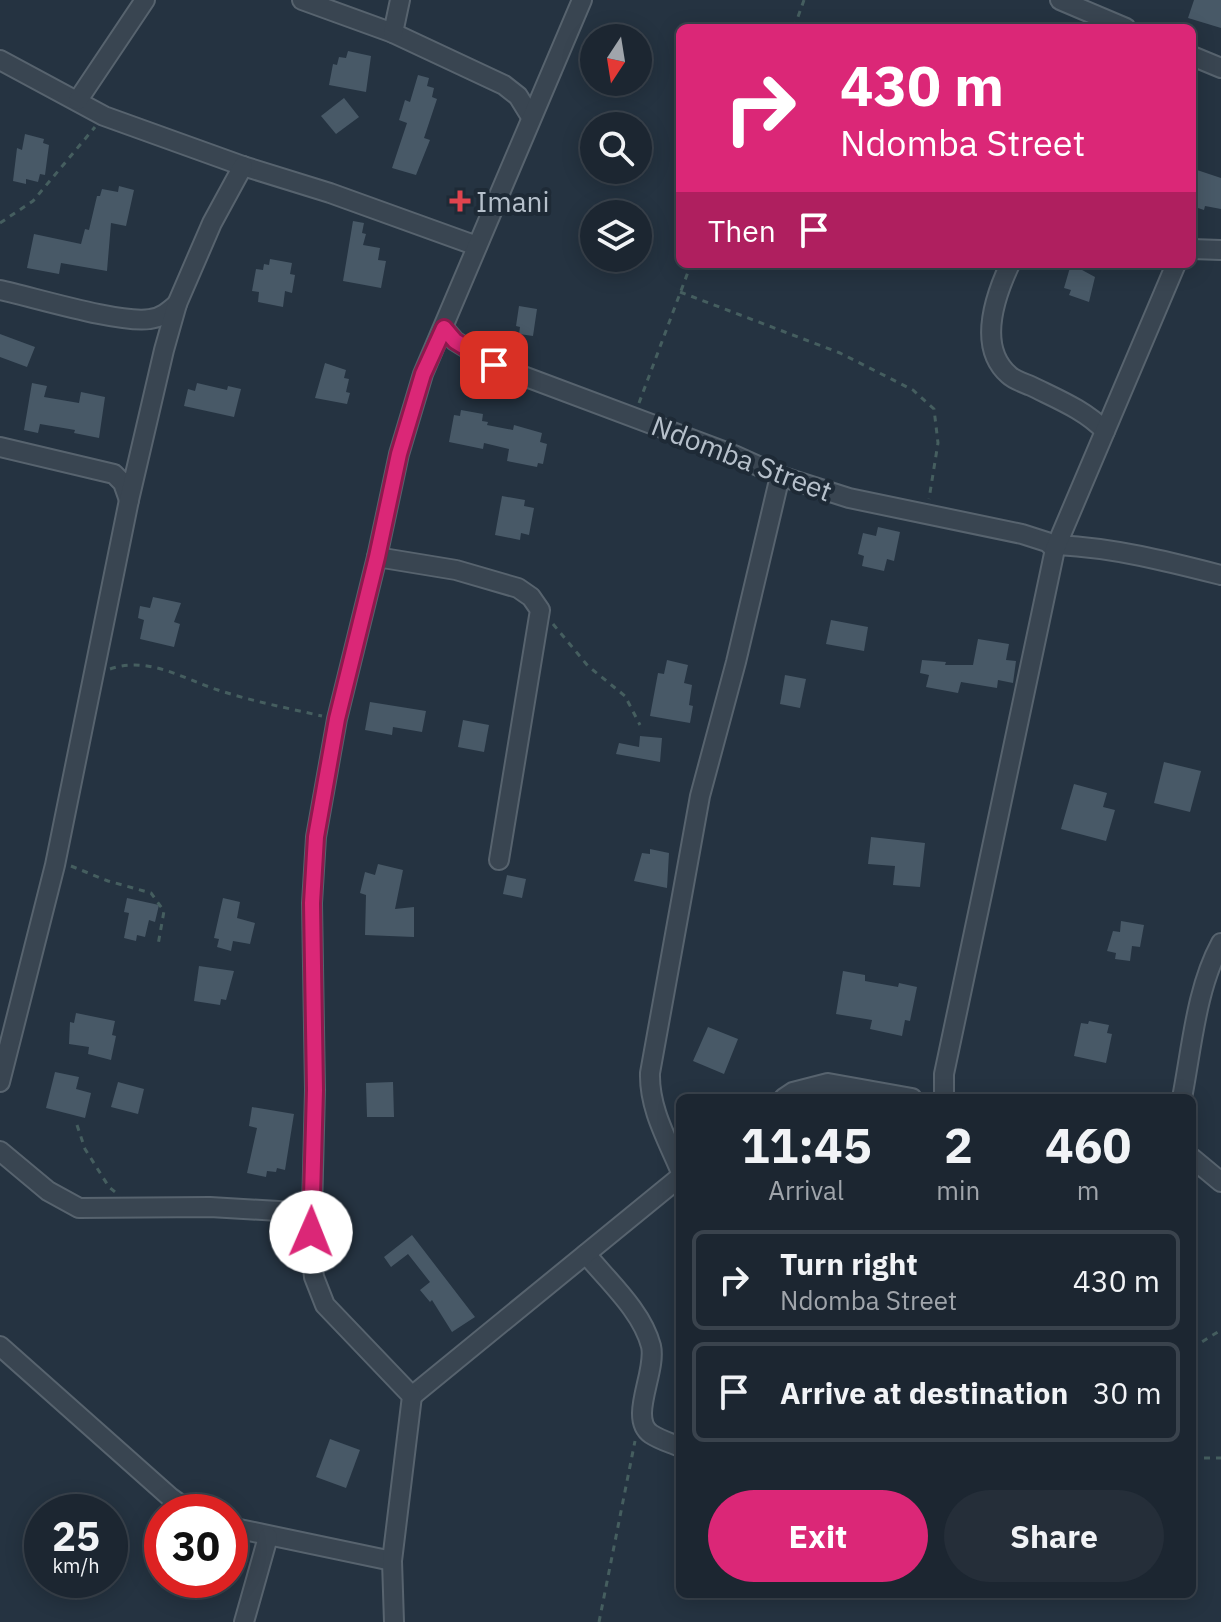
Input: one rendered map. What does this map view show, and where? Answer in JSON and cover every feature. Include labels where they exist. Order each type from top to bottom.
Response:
[{"type":"street","points":[[78,100],[145,0]]},
{"type":"street","points":[[302,0],[393,33],[504,85],[518,96],[531,117]]},
{"type":"street","points":[[393,33],[400,0]]},
{"type":"street","points":[[412,1396],[325,1305],[314,1277],[312,903],[316,837],[337,719],[399,454],[423,374],[582,0]]},
{"type":"street","points":[[1060,0],[1114,24]]},
{"type":"street","points":[[1196,58],[1221,68]]},
{"type":"street","points":[[0,60],[104,116],[477,246]]},
{"type":"street","points":[[0,1082],[7,1039],[55,865],[129,500],[164,350],[177,304],[212,223],[243,166]]},
{"type":"street","points":[[1196,247],[1221,250]]},
{"type":"street","points":[[1009,268],[993,314],[991,334],[997,358],[1009,375],[1093,417],[1105,431]]},
{"type":"street","points":[[944,1094],[944,1074],[1057,547],[1174,268]]},
{"type":"street","points":[[0,290],[114,317],[149,320],[177,304]]},
{"type":"street","points":[[149,320],[164,350]]},
{"type":"street","name":"Ndomba Street","points":[[444,328],[455,341],[494,365],[734,455],[780,476],[849,498],[1022,534],[1057,547]]},
{"type":"street","points":[[0,447],[114,474],[123,483],[129,500]]},
{"type":"street","points":[[114,474],[137,464]]},
{"type":"street","points":[[676,1161],[654,1109],[649,1092],[650,1073],[700,796],[736,662],[780,476]]},
{"type":"street","points":[[1057,547],[1104,547],[1221,575]]},
{"type":"street","points":[[377,557],[456,570],[518,588],[531,597],[540,610],[499,860]]},
{"type":"street","points":[[1183,1094],[1201,999],[1221,943]]},
{"type":"street","points":[[790,1094],[828,1083],[869,1094]]},
{"type":"street","points":[[0,1151],[48,1191],[79,1208],[210,1207],[312,1213]]},
{"type":"street","points":[[1196,1161],[1221,1182]]},
{"type":"street","points":[[394,1622],[392,1561],[412,1396],[676,1180]]},
{"type":"street","points":[[586,1254],[642,1323],[651,1348],[651,1370],[641,1414],[643,1426],[652,1434],[676,1445]]},
{"type":"street","points":[[0,1346],[167,1494]]},
{"type":"street","points":[[248,1532],[392,1561]]},
{"type":"street","points":[[244,1622],[268,1537]]},
{"type":"path","points":[[795,24],[804,0]]},
{"type":"path","points":[[0,223],[33,201],[104,116]]},
{"type":"path","points":[[633,417],[689,268]]},
{"type":"path","points":[[680,292],[840,353],[913,390],[934,409],[938,443],[928,515]]},
{"type":"path","points":[[540,610],[588,666],[625,696],[640,725]]},
{"type":"path","points":[[93,674],[126,664],[158,666],[218,690],[337,719]]},
{"type":"path","points":[[55,865],[74,866],[108,881],[151,893],[164,911],[158,945]]},
{"type":"path","points":[[77,1125],[85,1149],[109,1187],[133,1207]]},
{"type":"path","points":[[1196,1346],[1221,1330]]},
{"type":"path","points":[[599,1622],[641,1414]]},
{"type":"path","points":[[1196,1458],[1221,1458]]},
{"type":"building","points":[[1194,0],[1221,0],[1221,28],[1188,18]]},
{"type":"building","points":[[348,51],[371,56],[366,92],[329,85],[333,64],[337,65],[339,57],[346,58]]},
{"type":"building","points":[[418,75],[429,78],[427,86],[434,88],[432,97],[437,99],[424,138],[430,140],[416,175],[392,168],[407,123],[399,120],[405,100],[410,102]]},
{"type":"building","points":[[344,98],[359,117],[336,134],[321,116]]},
{"type":"building","points":[[25,134],[44,139],[43,143],[49,145],[45,175],[40,174],[38,182],[26,179],[26,184],[13,181],[17,148],[22,150]]},
{"type":"building","points":[[1197,170],[1221,178],[1221,209],[1196,207]]},
{"type":"building","points":[[119,186],[134,190],[126,226],[111,223],[107,271],[61,263],[59,274],[27,268],[34,234],[81,244],[85,229],[89,230],[97,196],[100,196],[102,189],[118,192]]},
{"type":"building","points":[[353,221],[364,223],[362,233],[366,234],[363,245],[380,248],[378,260],[386,261],[381,288],[343,281]]},
{"type":"building","points":[[270,259],[292,263],[290,274],[295,275],[292,293],[285,291],[283,307],[258,302],[259,292],[252,291],[256,269],[263,270]]},
{"type":"building","points":[[1070,268],[1078,268],[1095,277],[1089,302],[1069,295],[1071,290],[1064,288]]},
{"type":"building","points":[[519,306],[537,309],[533,336],[519,334],[520,327],[516,326]]},
{"type":"building","points":[[0,334],[35,347],[27,367],[0,357]]},
{"type":"building","points":[[325,363],[346,370],[344,378],[349,379],[346,392],[350,393],[347,404],[315,398]]},
{"type":"building","points":[[32,383],[47,386],[44,397],[79,403],[81,392],[105,397],[99,438],[40,424],[38,433],[24,430]]},
{"type":"building","points":[[197,383],[227,390],[228,386],[241,389],[234,417],[184,406],[188,389],[195,391]]},
{"type":"building","points":[[461,410],[483,414],[482,421],[488,422],[487,425],[513,430],[514,425],[542,433],[540,442],[547,444],[543,464],[538,463],[537,467],[507,461],[509,449],[484,443],[483,449],[449,442],[454,415],[460,416]]},
{"type":"building","points":[[502,496],[525,500],[524,506],[534,508],[529,535],[521,533],[520,540],[495,535]]},
{"type":"building","points":[[878,527],[900,532],[894,561],[887,559],[884,571],[862,566],[864,556],[858,554],[863,533],[876,536]]},
{"type":"building","points":[[153,597],[181,603],[174,622],[180,624],[174,647],[140,639],[144,620],[138,618],[140,606],[150,608]]},
{"type":"building","points":[[831,620],[868,627],[864,651],[826,644]]},
{"type":"building","points":[[978,639],[1009,644],[1006,660],[1016,661],[1013,683],[998,680],[997,688],[961,682],[958,693],[926,687],[929,675],[920,673],[922,660],[946,662],[945,665],[973,665]]},
{"type":"building","points":[[667,660],[688,665],[684,683],[692,685],[690,723],[650,716],[658,673],[664,674]]},
{"type":"building","points":[[785,675],[806,679],[800,708],[780,704]]},
{"type":"building","points":[[370,702],[426,711],[422,732],[393,727],[392,735],[365,730]]},
{"type":"building","points":[[463,720],[489,725],[484,752],[458,747]]},
{"type":"building","points":[[640,736],[662,738],[660,762],[616,754],[619,743],[639,747]]},
{"type":"building","points":[[1164,762],[1201,771],[1190,812],[1154,803]]},
{"type":"building","points":[[1074,784],[1107,793],[1103,807],[1115,810],[1106,841],[1061,829]]},
{"type":"building","points":[[871,837],[925,843],[920,887],[893,885],[895,866],[868,864]]},
{"type":"building","points":[[650,849],[669,853],[667,888],[634,881],[642,853],[650,854]]},
{"type":"building","points":[[378,864],[403,870],[395,909],[414,907],[414,937],[365,935],[366,895],[360,893],[365,872],[375,875]]},
{"type":"building","points":[[507,875],[526,879],[522,898],[503,894]]},
{"type":"building","points":[[127,898],[159,905],[155,922],[149,920],[145,937],[137,935],[136,941],[124,938],[129,913],[124,912]]},
{"type":"building","points":[[223,898],[240,902],[237,918],[255,923],[250,944],[233,941],[231,951],[217,947],[219,939],[214,938]]},
{"type":"building","points":[[1121,921],[1144,925],[1140,947],[1132,946],[1130,961],[1115,959],[1116,953],[1107,951],[1113,931],[1120,932]]},
{"type":"building","points":[[199,966],[234,971],[226,1000],[221,999],[220,1005],[194,1001]]},
{"type":"building","points":[[843,971],[865,975],[865,981],[917,987],[910,1021],[905,1020],[902,1036],[870,1029],[872,1020],[836,1014]]},
{"type":"building","points":[[76,1013],[115,1021],[112,1035],[116,1036],[111,1060],[88,1054],[89,1047],[69,1044],[70,1022],[74,1023]]},
{"type":"building","points":[[1089,1021],[1109,1025],[1107,1033],[1112,1034],[1106,1063],[1074,1056],[1081,1023],[1088,1024]]},
{"type":"building","points":[[708,1027],[738,1039],[724,1074],[693,1061]]},
{"type":"building","points":[[55,1072],[79,1077],[76,1089],[91,1093],[85,1118],[46,1108]]},
{"type":"building","points":[[118,1082],[144,1089],[138,1114],[111,1107]]},
{"type":"building","points":[[393,1082],[394,1117],[367,1117],[366,1083]]},
{"type":"building","points":[[252,1107],[294,1114],[285,1170],[277,1168],[276,1172],[267,1171],[266,1177],[247,1173],[257,1128],[249,1126]]},
{"type":"building","points":[[412,1235],[475,1317],[452,1332],[432,1300],[430,1302],[420,1290],[430,1282],[408,1254],[391,1267],[384,1257]]},
{"type":"building","points":[[330,1439],[360,1450],[346,1488],[316,1477]]},
{"type":"place","name":"Imani","points":[[460,201]]},
{"type":"route","points":[[311,1232],[315,1090],[312,903],[316,837],[337,719],[399,454],[423,374],[444,328],[455,341],[494,365]]}]
